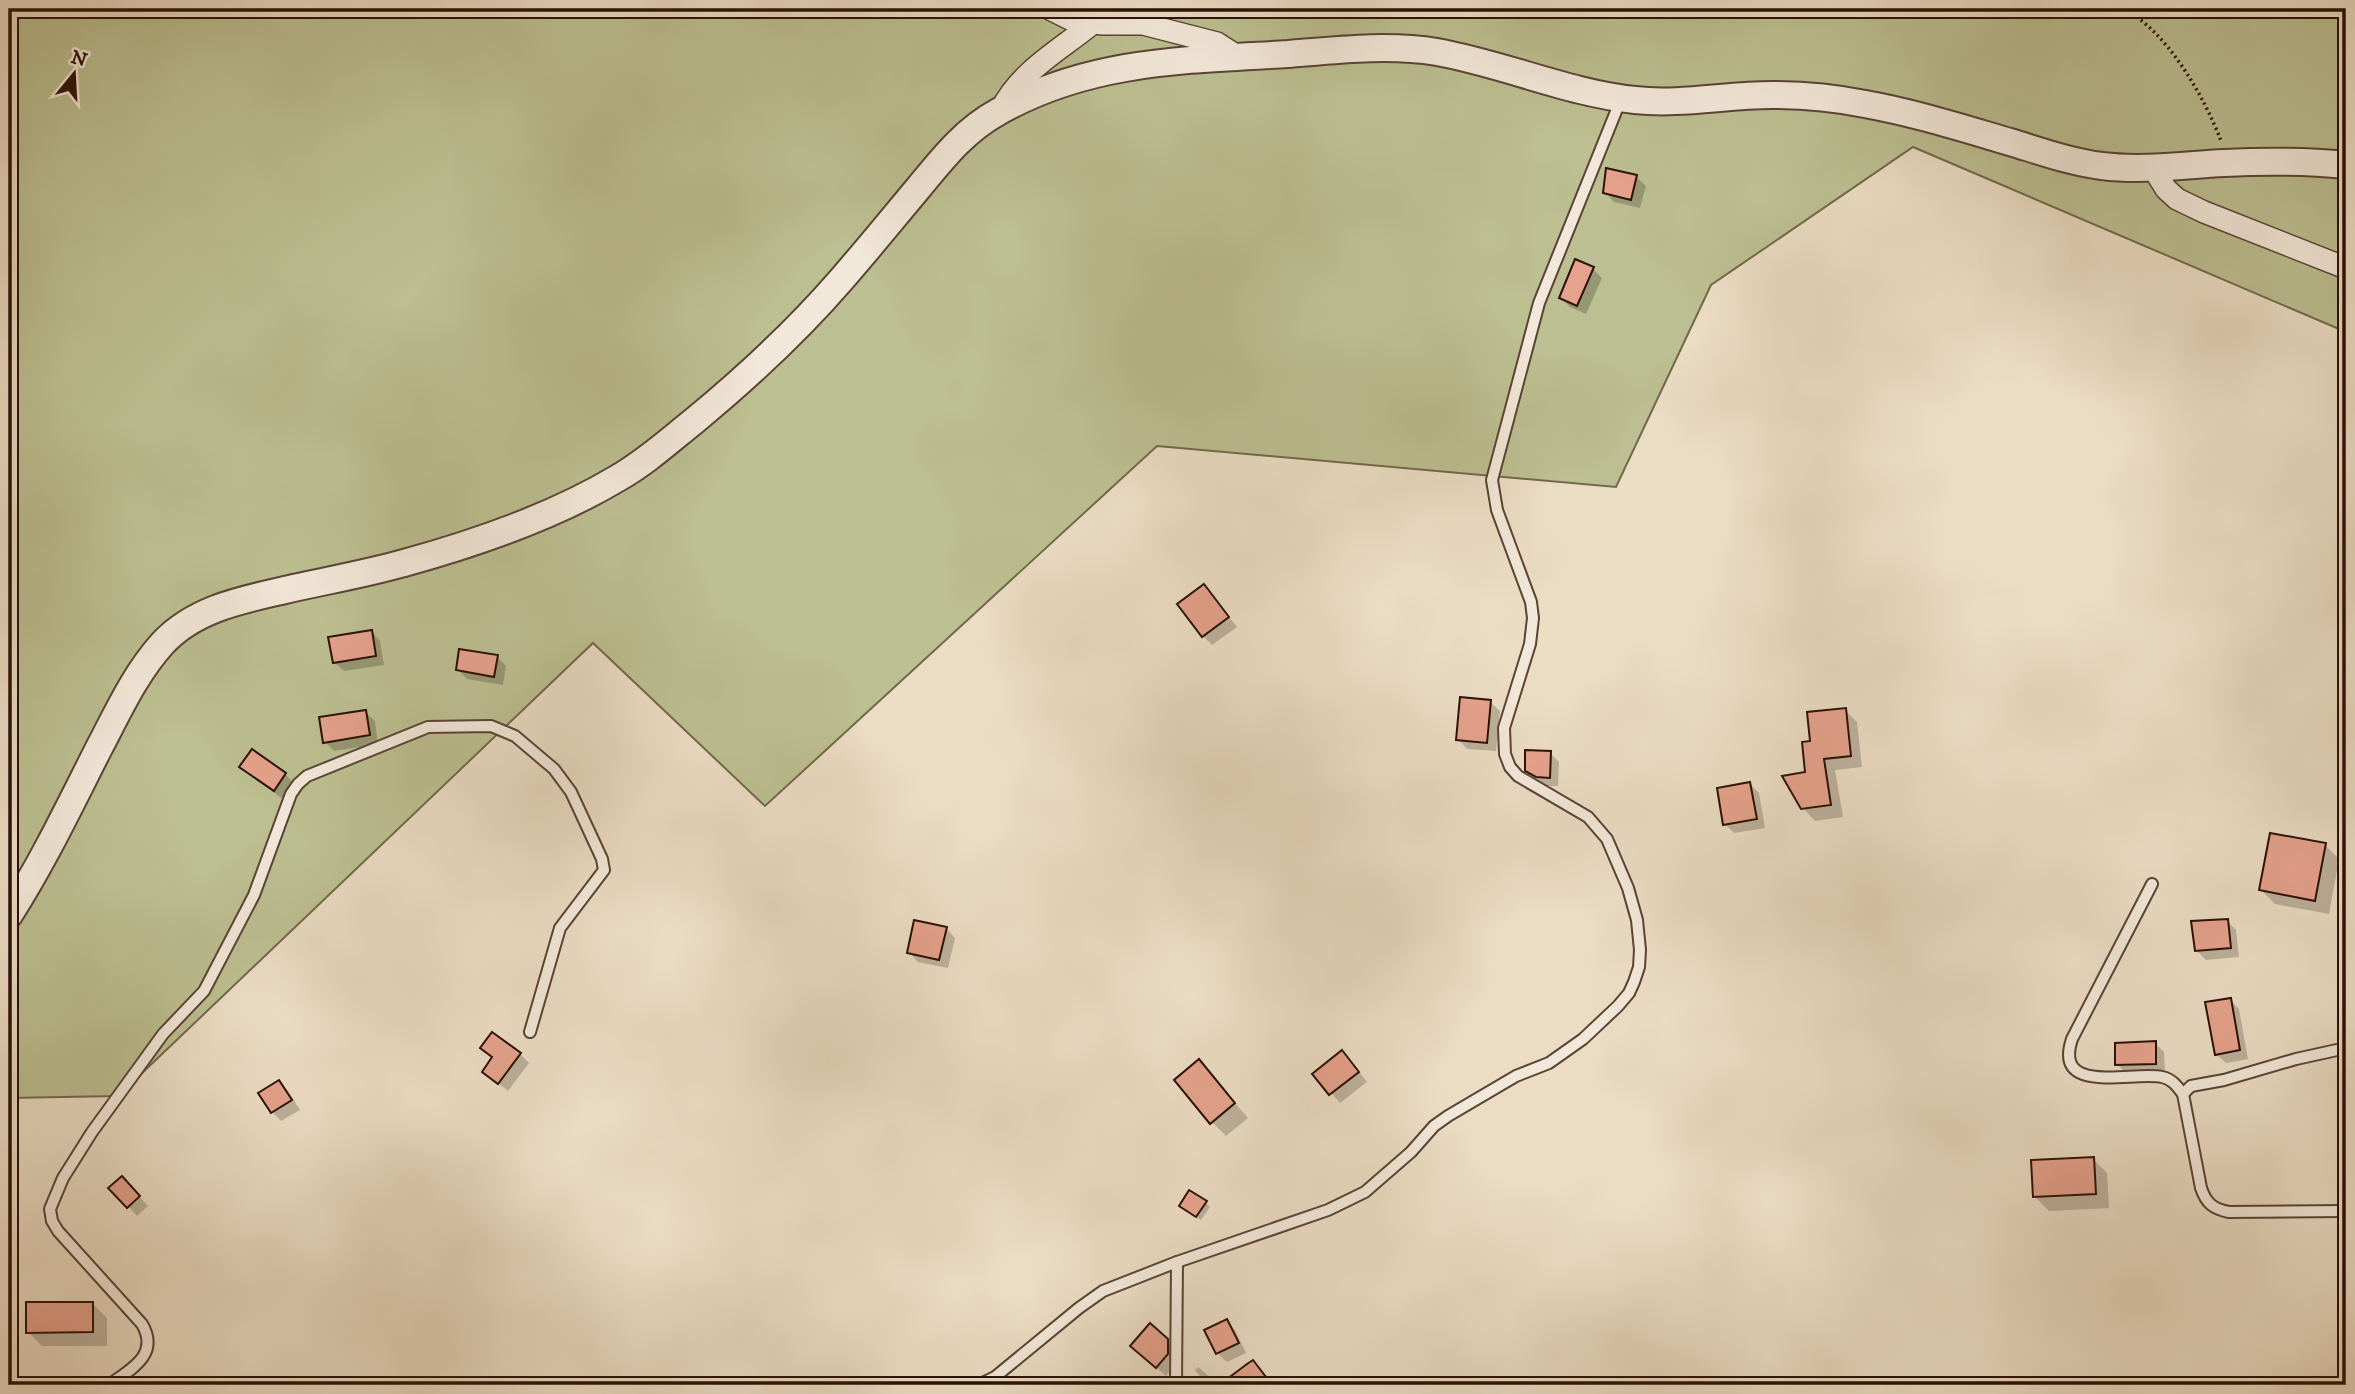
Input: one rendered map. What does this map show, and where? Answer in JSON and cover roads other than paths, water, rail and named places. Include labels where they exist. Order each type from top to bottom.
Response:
[{"type":"street","points":[[1050,9],[1074,21],[1143,24],[1217,43],[1239,57]]},
{"type":"street","points":[[1001,110],[1008,96],[1023,78],[1093,23]]},
{"type":"street","points":[[9,915],[31,881],[133,684],[163,642],[184,624],[227,604],[401,564],[463,545],[542,516],[619,478],[705,412],[800,325],[841,281],[951,148],[977,124],[1059,84],[1105,70],[1182,59],[1376,48],[1413,49],[1485,62],[1582,90],[1621,98],[1679,101],[1772,95],[1857,102],[1912,113],[2072,160],[2105,166],[2153,168],[2228,163],[2346,165]]},
{"type":"street","points":[[2153,168],[2166,189],[2177,199],[2346,268]]},
{"type":"lane","points":[[978,1385],[995,1377],[1103,1291],[1177,1262],[1328,1210],[1365,1192],[1410,1152],[1434,1126],[1516,1076],[1549,1063],[1583,1039],[1629,993],[1639,967],[1637,920],[1628,888],[1607,839],[1588,817],[1518,776],[1510,767],[1505,754],[1504,728],[1530,644],[1532,618],[1531,602],[1497,510],[1492,480],[1539,303],[1621,98]]},
{"type":"lane","points":[[109,1385],[142,1360],[147,1350],[147,1332],[58,1231],[52,1221],[50,1209],[63,1178],[92,1132],[163,1034],[204,991],[254,895],[286,807],[298,784],[307,776],[428,727],[447,725],[491,726],[503,730],[515,736],[554,769],[571,792],[603,859],[604,870],[560,928],[530,1031]]},
{"type":"lane","points":[[2152,884],[2072,1039],[2068,1051],[2069,1061],[2078,1073],[2090,1076],[2162,1077],[2175,1083],[2183,1094],[2201,1188],[2205,1199],[2216,1210],[2346,1211]]},
{"type":"lane","points":[[2183,1094],[2191,1086],[2346,1048]]},
{"type":"lane","points":[[1176,1385],[1177,1262]]}]
